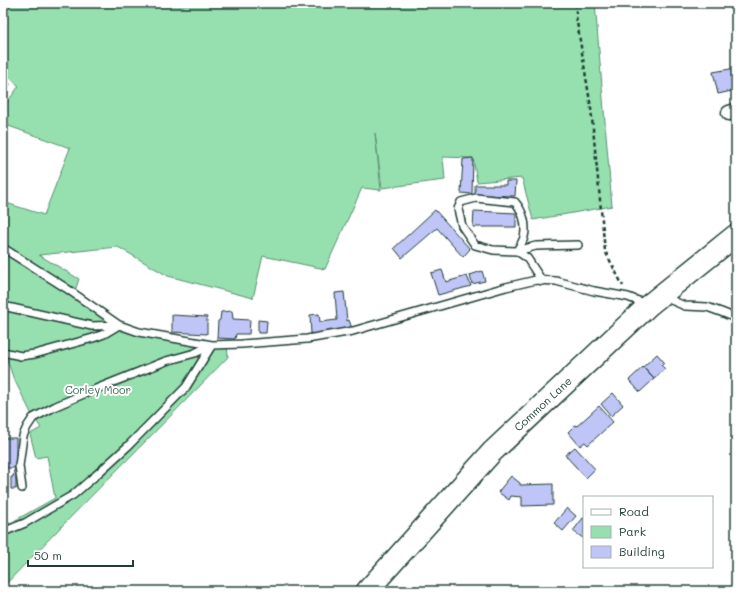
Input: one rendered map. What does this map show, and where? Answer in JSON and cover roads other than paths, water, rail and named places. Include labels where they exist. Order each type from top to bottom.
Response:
[{"type":"street","name":"Common Lane","points":[[367,591],[492,452],[654,300],[736,235]]},
{"type":"lane","points":[[517,251],[524,238],[524,222],[520,208],[515,202],[476,198],[461,202],[458,209],[462,226],[476,245],[493,250],[517,251],[536,246],[578,245]]},
{"type":"lane","points":[[3,248],[66,288],[119,325],[139,332],[212,345],[307,340],[353,331],[506,287],[536,280],[556,281],[594,291],[685,306],[707,307],[736,318]]},
{"type":"lane","points":[[517,251],[527,258],[542,281]]},
{"type":"lane","points":[[3,306],[92,326],[119,325]]},
{"type":"lane","points":[[3,352],[21,356],[35,354],[93,338],[104,334],[119,325]]},
{"type":"lane","points":[[22,488],[19,466],[23,436],[33,418],[56,406],[166,361],[194,353],[212,345]]},
{"type":"lane","points":[[3,532],[30,520],[73,495],[95,476],[128,446],[186,387],[212,345]]},
{"type":"park label","name":"Corley Moor","points":[[98,390]]}]
